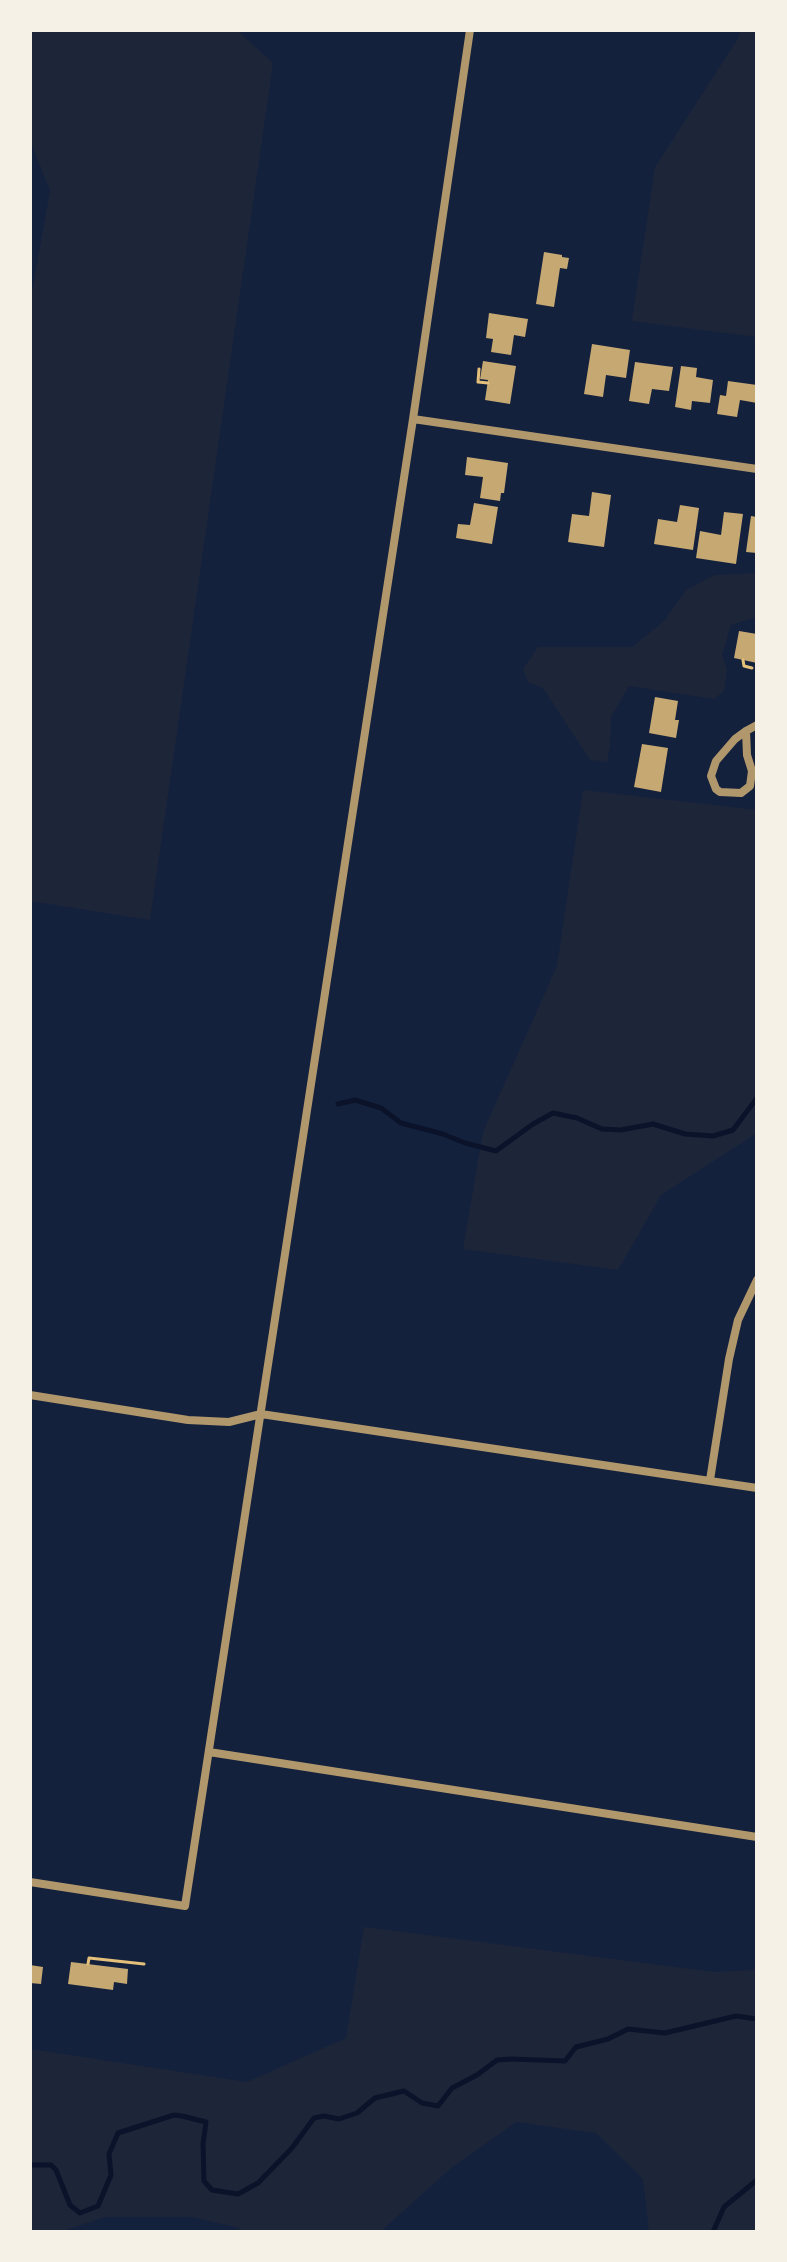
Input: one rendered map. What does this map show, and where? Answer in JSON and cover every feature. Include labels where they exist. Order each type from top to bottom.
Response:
[{"type":"street","points":[[30,1882],[185,1906],[470,30]]},
{"type":"street","points":[[413,419],[757,469]]},
{"type":"street","points":[[746,731],[747,755],[752,771],[750,786],[741,793],[720,792],[712,781],[712,771],[721,753],[746,731],[757,725]]},
{"type":"street","points":[[710,1480],[738,1320],[757,1280]]},
{"type":"street","points":[[30,1395],[188,1420],[229,1422],[261,1414],[757,1488]]},
{"type":"street","points":[[209,1752],[757,1837]]},
{"type":"path","points":[[479,369],[478,382],[488,383]]},
{"type":"path","points":[[743,660],[744,666],[752,668]]},
{"type":"path","points":[[88,1964],[89,1958],[144,1964]]},
{"type":"shaded area","points":[[30,30],[237,30],[273,63],[150,920],[30,901],[30,303],[50,191],[30,140]]},
{"type":"shaded area","points":[[740,30],[757,30],[757,337],[632,321],[655,167],[739,37]]},
{"type":"shaded area","points":[[757,573],[757,617],[731,625],[722,655],[727,670],[724,691],[714,699],[629,686],[611,717],[607,762],[590,760],[543,688],[528,682],[523,669],[538,647],[632,647],[664,621],[686,590],[715,575]]},
{"type":"shaded area","points":[[583,790],[757,810],[757,1133],[661,1195],[618,1270],[463,1249],[483,1132],[557,966]]},
{"type":"shaded area","points":[[364,1927],[714,1972],[757,1970],[757,2232],[649,2232],[643,2179],[596,2133],[516,2122],[450,2169],[380,2232],[240,2232],[239,2228],[193,2217],[105,2217],[60,2232],[30,2232],[30,2049],[247,2082],[346,2038]]},
{"type":"building","points":[[544,252],[569,258],[567,269],[560,268],[554,307],[536,304]]},
{"type":"building","points":[[489,313],[528,319],[525,337],[514,335],[511,355],[491,352],[493,339],[486,338]]},
{"type":"building","points":[[592,344],[630,350],[626,378],[606,375],[603,397],[584,394]]},
{"type":"building","points":[[483,361],[516,366],[510,404],[485,400],[488,380],[480,379]]},
{"type":"building","points":[[635,362],[673,367],[669,391],[652,389],[649,404],[629,401]]},
{"type":"building","points":[[681,366],[697,368],[696,377],[713,380],[710,403],[692,401],[691,410],[675,407]]},
{"type":"building","points":[[728,381],[757,385],[757,403],[740,400],[737,417],[717,414],[720,395],[726,396]]},
{"type":"building","points":[[467,457],[508,463],[500,501],[480,498],[483,477],[465,475]]},
{"type":"building","points":[[592,492],[611,495],[604,547],[568,542],[572,514],[589,516]]},
{"type":"building","points":[[474,503],[498,507],[492,544],[456,538],[458,524],[470,525]]},
{"type":"building","points":[[680,505],[699,508],[693,550],[654,544],[658,519],[677,522]]},
{"type":"building","points":[[724,512],[743,514],[736,564],[696,558],[700,531],[721,535]]},
{"type":"building","points":[[751,516],[757,517],[757,553],[746,552]]},
{"type":"building","points":[[739,631],[757,634],[757,663],[734,658]]},
{"type":"building","points":[[655,697],[678,701],[676,738],[649,733]]},
{"type":"building","points":[[642,744],[668,748],[661,792],[634,787]]},
{"type":"building","points":[[71,1962],[128,1969],[127,1984],[114,1982],[113,1990],[68,1984]]},
{"type":"building","points":[[30,1965],[43,1967],[41,1984],[30,1983]]},
{"type":"waterway","points":[[338,1104],[355,1100],[381,1108],[401,1123],[496,1151],[553,1113],[577,1118],[602,1129],[621,1130],[653,1124],[685,1134],[713,1136],[733,1130],[757,1098]]},
{"type":"waterway","points":[[30,2165],[51,2165],[70,2205],[80,2213],[98,2206],[111,2175],[109,2154],[118,2133],[174,2115],[182,2116],[206,2122],[204,2181],[212,2190],[238,2194],[258,2183],[292,2148],[314,2118],[339,2119],[357,2113],[375,2098],[404,2091],[422,2103],[438,2106],[452,2088],[497,2060],[565,2061],[576,2047],[608,2039],[628,2029],[665,2033],[736,2016],[757,2019]]},
{"type":"waterway","points":[[713,2232],[724,2207],[757,2180]]}]
